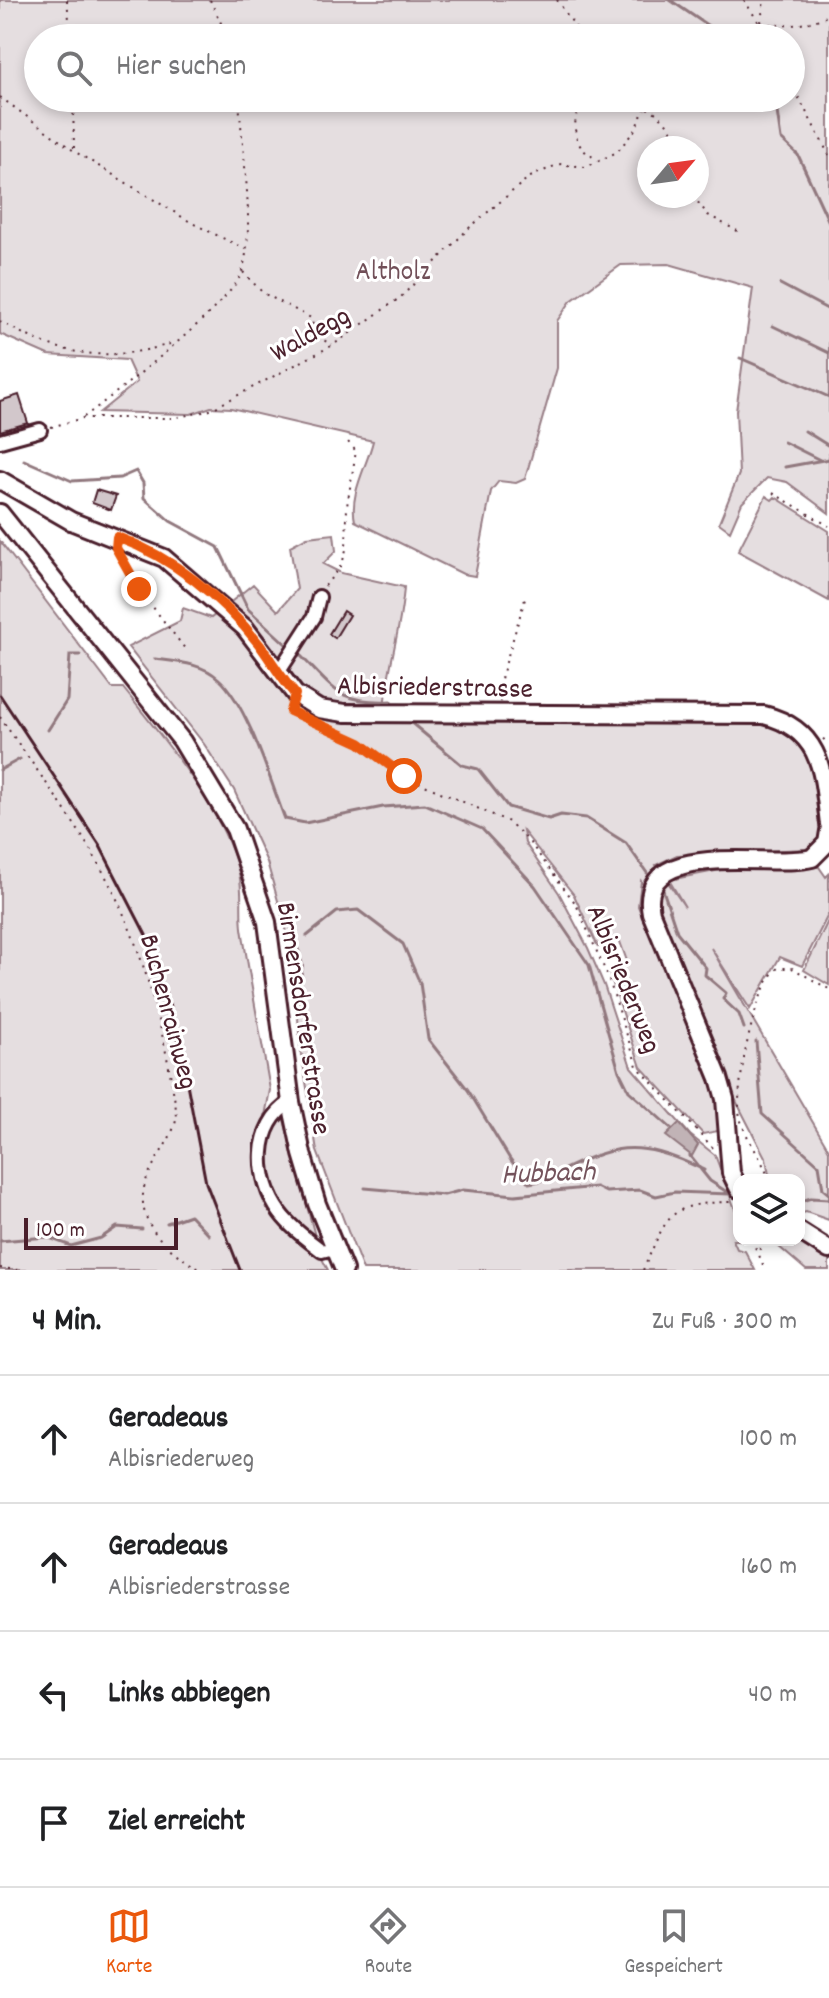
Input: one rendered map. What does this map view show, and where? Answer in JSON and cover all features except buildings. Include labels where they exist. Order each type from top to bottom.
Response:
[{"type":"main road","name":"Albisriederstrasse","points":[[0,480],[48,510],[164,558],[189,576],[245,628],[295,694],[311,705],[338,713],[748,714],[780,720],[803,735],[817,755],[829,824]]},
{"type":"main road","name":"Birmensdorferstrasse","points":[[0,513],[182,741],[222,803],[246,854],[267,922],[291,1102],[306,1166],[344,1270]]},
{"type":"main road","points":[[733,1178],[723,1089],[651,913],[650,894],[660,876],[679,866],[729,860],[812,858],[827,843],[829,831]]},
{"type":"main road","points":[[805,1235],[829,1250]]},
{"type":"lane","points":[[0,441],[40,430]]},
{"type":"lane","points":[[278,673],[314,617],[319,597]]},
{"type":"lane","points":[[291,1102],[273,1115],[265,1133],[262,1164],[269,1193],[280,1213],[298,1232],[322,1251],[334,1248]]},
{"type":"path","points":[[67,0],[70,24]]},
{"type":"path","points":[[210,0],[221,24]]},
{"type":"path","points":[[557,0],[573,24]]},
{"type":"path","points":[[744,0],[761,23],[767,24]]},
{"type":"path","points":[[761,23],[764,0]]},
{"type":"path","points":[[805,24],[829,15]]},
{"type":"path","points":[[0,97],[74,151],[230,245],[246,250]]},
{"type":"path","points":[[805,110],[829,155]]},
{"type":"path","points":[[73,112],[74,151]]},
{"type":"path","points":[[40,430],[83,418],[231,293],[243,271],[248,227],[240,112]]},
{"type":"path","points":[[577,112],[576,141],[583,151],[598,159],[617,152],[625,144],[644,112]]},
{"type":"path","points":[[652,112],[669,123],[674,136]]},
{"type":"path","name":"Waldegg","points":[[83,418],[173,418],[208,411],[333,345],[401,297],[468,229],[528,178],[550,167],[586,167],[598,159]]},
{"type":"path","points":[[702,208],[708,215],[741,233]]},
{"type":"path","points":[[243,271],[263,293],[311,318],[316,337],[333,345]]},
{"type":"path","points":[[0,321],[62,351],[124,354],[172,344]]},
{"type":"path","points":[[319,597],[342,564],[346,550],[347,506],[357,460],[356,451],[348,442]]},
{"type":"path","points":[[773,493],[829,526]]},
{"type":"path","points":[[117,537],[116,548],[139,589],[186,650]]},
{"type":"path","points":[[500,711],[500,682],[525,599]]},
{"type":"path","name":"Albisriederweg","points":[[295,694],[290,711],[299,717],[360,743],[404,776],[509,822],[527,839],[576,904],[608,977],[637,1066],[718,1154],[729,1161]]},
{"type":"path","name":"Buchenrainweg","points":[[0,717],[94,857],[131,934],[157,1016],[177,1116],[147,1178],[143,1205],[157,1238],[167,1249],[201,1270]]},
{"type":"path","points":[[823,740],[829,735]]},
{"type":"path","points":[[767,1174],[740,1117],[748,1033],[770,974],[778,968],[792,968],[829,989]]},
{"type":"path","points":[[643,1270],[671,1213],[706,1202],[733,1199]]},
{"type":"path","points":[[755,1246],[765,1270]]},
{"type":"path","points":[[759,1255],[760,1246]]},
{"type":"path","points":[[0,1268],[19,1270]]},
{"type":"green space","name":"Altholz","points":[[0,0],[829,0],[829,513],[787,482],[767,478],[742,503],[730,531],[719,523],[739,474],[736,411],[753,288],[669,264],[621,265],[571,301],[557,321],[557,368],[525,479],[516,483],[499,481],[491,491],[475,576],[463,574],[355,521],[356,490],[373,441],[231,408],[211,407],[191,414],[100,412],[137,382],[127,360],[48,355],[0,334]]},
{"type":"green space","points":[[766,496],[772,500],[775,497],[829,531],[829,601],[738,551]]},
{"type":"green space","points":[[334,534],[336,551],[323,564],[341,573],[404,587],[383,720],[557,724],[755,720],[790,732],[811,762],[821,838],[806,849],[677,855],[656,865],[685,907],[669,880],[736,867],[819,867],[826,877],[829,874],[829,913],[802,966],[780,957],[750,1009],[711,948],[829,1150],[829,1220],[805,1212],[805,1174],[769,1174],[766,1159],[731,1091],[659,908],[641,881],[638,906],[713,1089],[719,1109],[718,1131],[703,1134],[641,1067],[609,972],[627,961],[619,939],[598,947],[574,895],[523,831],[525,843],[559,893],[588,948],[604,985],[631,1067],[690,1135],[715,1155],[733,1204],[733,1246],[745,1251],[755,1270],[363,1270],[317,1151],[297,1005],[303,966],[299,950],[288,936],[267,862],[234,790],[204,744],[128,647],[180,621],[183,608],[211,618],[253,584],[278,611],[297,589],[290,546],[307,537]]},
{"type":"green space","points":[[0,541],[112,688],[123,688],[173,752],[206,800],[231,849],[239,873],[242,928],[270,1090],[265,1116],[283,1116],[320,1255],[328,1270],[0,1270]]},
{"type":"green space","points":[[829,919],[829,985],[804,970]]},
{"type":"green space","points":[[805,1244],[829,1259],[829,1270],[806,1270],[778,1246]]},
{"type":"shaded area","points":[[679,1123],[698,1145],[692,1156],[666,1136]]},
{"type":"waterway","points":[[670,0],[705,24]]},
{"type":"waterway","points":[[777,112],[781,139],[798,155],[829,222]]},
{"type":"waterway","points":[[780,284],[829,310]]},
{"type":"waterway","points":[[773,326],[829,353]]},
{"type":"waterway","points":[[740,358],[829,397]]},
{"type":"waterway","points":[[805,431],[829,446]]},
{"type":"waterway","points":[[784,442],[820,460]]},
{"type":"waterway","points":[[785,467],[829,459]]},
{"type":"waterway","points":[[24,460],[72,481],[120,478],[136,471],[143,483],[144,498],[170,521],[218,547],[248,609],[288,646]]},
{"type":"waterway","points":[[48,730],[67,700],[70,655],[80,655]]},
{"type":"waterway","points":[[300,655],[331,686],[348,697],[391,701]]},
{"type":"waterway","points":[[155,659],[189,664],[205,670],[230,691],[258,745],[285,819],[305,823],[383,807],[425,804],[482,829],[535,886],[589,965],[619,1071],[629,1091],[672,1129]]},
{"type":"waterway","points":[[409,721],[462,765],[478,769],[508,807],[549,819],[561,815],[586,818],[626,843],[647,873]]},
{"type":"waterway","points":[[0,770],[20,759]]},
{"type":"waterway","points":[[663,890],[677,932],[706,968],[705,975],[726,993],[723,999],[739,1014],[744,1028]]},
{"type":"waterway","points":[[307,936],[337,912],[358,910],[403,944],[420,983],[428,1039],[468,1090],[510,1159],[529,1183],[620,1149],[657,1152],[704,1170]]},
{"type":"waterway","points":[[756,1041],[762,1114],[819,1165],[823,1189],[829,1194]]},
{"type":"waterway","points":[[690,1156],[710,1181],[730,1194]]},
{"type":"waterway","name":"Hubbach","points":[[365,1188],[444,1195],[463,1190],[515,1195],[596,1187],[606,1192],[640,1190],[656,1196],[675,1192],[730,1194]]},
{"type":"waterway","name":"Hubbach","points":[[805,1200],[829,1199]]},
{"type":"waterway","name":"Hubbach","points":[[167,1223],[190,1215],[209,1235]]},
{"type":"waterway","name":"Hubbach","points":[[0,1241],[47,1237],[71,1246],[101,1238],[117,1227],[142,1229]]},
{"type":"railway","points":[[0,695],[99,844],[146,935],[176,1026],[206,1183],[240,1270]]},
{"type":"route","points":[[139,589],[116,548],[117,537],[142,546],[178,567],[245,628],[295,694],[290,711],[360,743],[404,776]]}]
